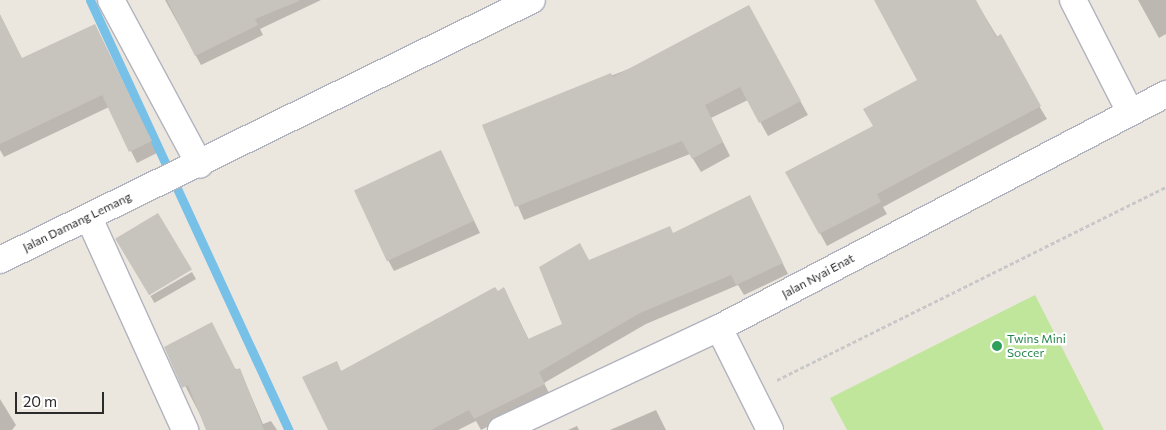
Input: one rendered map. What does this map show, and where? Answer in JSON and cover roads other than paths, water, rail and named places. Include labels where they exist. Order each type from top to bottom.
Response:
[{"type":"street","points":[[111,0],[192,169]]},
{"type":"street","name":"Jalan Damang Lemang","points":[[0,260],[89,218],[153,184],[192,169],[532,0]]},
{"type":"street","points":[[1073,0],[1130,112]]},
{"type":"street","name":"Jalan Nyai Enat","points":[[501,430],[719,328],[1166,94]]},
{"type":"street","points":[[89,218],[185,430]]},
{"type":"street","points":[[719,328],[753,392],[770,430]]},
{"type":"waterway","points":[[90,0],[289,430]]},
{"type":"place","name":"Twins Mini Soccer","points":[[997,346]]}]
